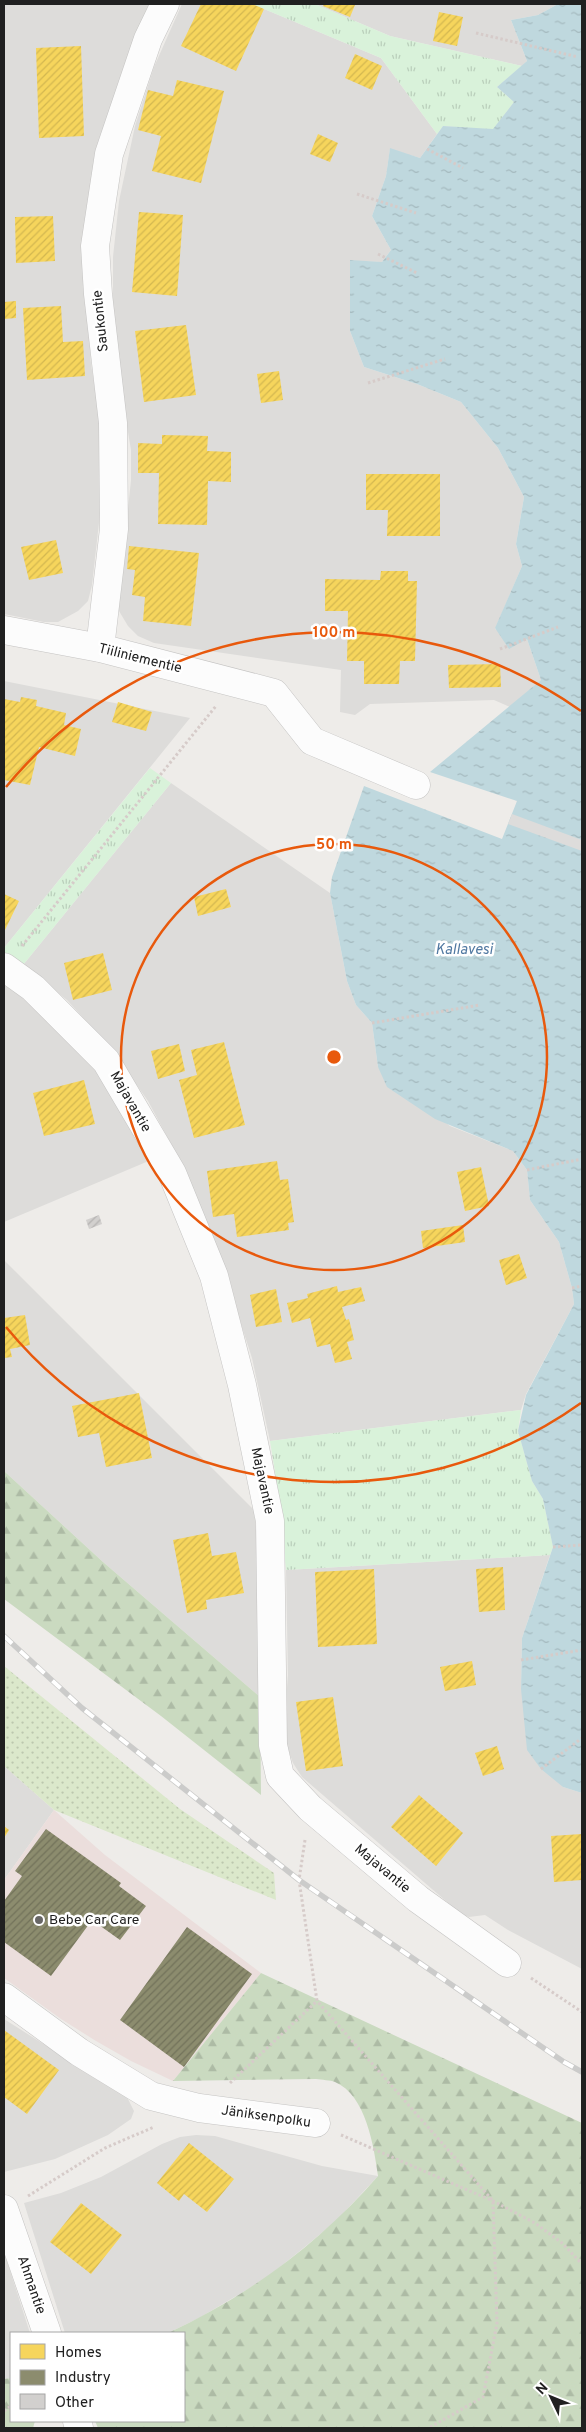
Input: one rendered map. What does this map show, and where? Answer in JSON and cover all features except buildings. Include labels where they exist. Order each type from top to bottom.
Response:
[{"type":"street","name":"Saukontie","points":[[100,648],[114,530],[113,423],[98,294],[95,246],[109,154],[148,39],[164,4]]},
{"type":"street","name":"Tiiliniementie","points":[[4,630],[100,648],[274,693],[312,741],[416,785]]},
{"type":"street","name":"Majavantie","points":[[4,968],[33,988],[106,1061],[172,1173],[214,1276],[242,1385],[270,1521],[273,1744],[280,1776],[310,1808],[418,1899],[507,1963]]},
{"type":"street","name":"Jäniksenpolku","points":[[4,1997],[79,2052],[151,2096],[199,2108],[316,2123]]},
{"type":"street","name":"Ahmantie","points":[[4,2209],[47,2332]]},
{"type":"path","points":[[476,33],[578,57]]},
{"type":"path","points":[[427,149],[463,168]]},
{"type":"path","points":[[357,194],[416,213]]},
{"type":"path","points":[[378,254],[417,273]]},
{"type":"path","points":[[368,383],[445,359]]},
{"type":"path","points":[[500,649],[558,627]]},
{"type":"path","points":[[4,968],[234,683]]},
{"type":"path","points":[[372,1023],[480,1004]]},
{"type":"path","points":[[527,1170],[582,1159]]},
{"type":"path","points":[[572,1288],[582,1286]]},
{"type":"path","points":[[552,1546],[582,1545]]},
{"type":"path","points":[[521,1660],[582,1650]]},
{"type":"path","points":[[541,1769],[582,1738]]},
{"type":"path","points":[[310,1808],[299,1880],[317,2001],[493,2201],[496,2323],[483,2397],[428,2428]]},
{"type":"path","points":[[507,1963],[582,2012]]},
{"type":"path","name":"Jäniksenpolku","points":[[316,2123],[493,2201],[535,2223],[562,2243],[582,2264]]},
{"type":"path","points":[[326,2428],[331,2428]]},
{"type":"shaded area","points":[[4,4],[154,4],[86,297],[91,364],[105,469],[92,585],[88,601],[78,611],[58,622],[44,622],[4,614]]},
{"type":"shaded area","points":[[182,4],[252,4],[381,58],[437,134],[420,158],[390,149],[386,176],[372,216],[391,250],[382,262],[350,261],[350,331],[364,367],[417,384],[461,402],[498,448],[524,497],[516,544],[522,566],[495,629],[527,639],[541,680],[510,707],[494,700],[370,704],[355,715],[340,712],[341,670],[154,643],[138,636],[128,626],[119,611],[116,596],[131,480],[131,450],[117,366],[113,318],[113,257],[119,201],[135,126],[154,67]]},
{"type":"shaded area","points":[[315,4],[558,4],[538,15],[511,20],[527,61],[522,66],[390,36]]},
{"type":"shaded area","points":[[4,681],[190,718],[4,948]]},
{"type":"shaded area","points":[[171,783],[330,893],[347,981],[356,1005],[372,1023],[378,1067],[450,1126],[513,1151],[527,1170],[530,1200],[559,1242],[572,1288],[574,1304],[526,1394],[521,1410],[270,1441],[252,1358],[217,1250],[178,1157],[148,1101],[110,1047],[67,1000],[23,965]]},
{"type":"shaded area","points":[[4,983],[54,1024],[94,1067],[151,1160],[4,1222]]},
{"type":"shaded area","points":[[4,1260],[254,1510],[260,1572],[260,1697],[103,1562],[4,1471]]},
{"type":"shaded area","points":[[550,1555],[522,1638],[521,1689],[563,1787],[582,1793],[582,1969],[508,1930],[485,1915],[469,1917],[461,1914],[302,1777],[293,1763],[283,1735],[288,1675],[286,1570]]},
{"type":"shaded area","points":[[4,1766],[54,1810],[4,1880]]},
{"type":"shaded area","points":[[54,1810],[105,1855],[261,1973],[173,2081],[131,2061],[96,2041],[61,2019],[4,1978],[4,1880]]},
{"type":"shaded area","points":[[4,2019],[127,2097],[134,2111],[131,2119],[108,2135],[55,2159],[4,2172]]},
{"type":"shaded area","points":[[196,2135],[215,2136],[322,2166],[378,2176],[336,2221],[265,2279],[199,2318],[170,2332],[65,2332],[24,2203],[61,2193],[101,2177],[162,2144],[180,2137]]},
{"type":"shaded area","points":[[4,2252],[30,2332],[10,2332],[10,2378],[4,2379]]},
{"type":"green space","points":[[252,4],[315,4],[390,36],[522,66],[497,87],[514,102],[493,130],[443,126],[437,134],[381,58]]},
{"type":"green space","points":[[150,768],[171,783],[23,965],[4,953],[4,948]]},
{"type":"green space","points":[[521,1410],[518,1431],[532,1481],[543,1499],[553,1547],[550,1555],[286,1570],[279,1497],[270,1441]]},
{"type":"green space","points":[[4,1471],[103,1562],[260,1697],[261,1795],[161,1716],[4,1599]]},
{"type":"green space","points":[[4,1666],[180,1809],[274,1873],[276,1900],[54,1810],[4,1766]]},
{"type":"green space","points":[[261,1973],[582,2123],[582,2428],[98,2428],[95,2422],[185,2422],[185,2332],[170,2332],[226,2302],[281,2266],[332,2224],[378,2176],[367,2123],[354,2098],[346,2089],[335,2082],[316,2079],[173,2081]]},
{"type":"green space","points":[[10,2378],[10,2422],[35,2422],[33,2428],[4,2428],[4,2379]]},
{"type":"water","name":"Kallavesi","points":[[558,4],[582,4],[582,1793],[563,1787],[541,1769],[527,1750],[521,1689],[522,1638],[553,1547],[543,1499],[532,1481],[518,1431],[526,1395],[574,1304],[572,1288],[559,1242],[530,1200],[527,1170],[513,1151],[435,1119],[387,1087],[378,1067],[372,1023],[356,1005],[347,981],[330,893],[332,877],[364,786],[502,839],[517,801],[430,772],[541,680],[527,639],[509,649],[495,628],[522,566],[516,544],[524,497],[498,448],[461,402],[417,384],[364,367],[350,331],[350,260],[382,262],[391,250],[372,216],[386,176],[390,148],[420,158],[443,126],[493,129],[514,102],[497,87],[527,61],[511,20],[538,15]]},
{"type":"pier","points":[[512,814],[582,840],[582,851],[508,824]]},
{"type":"railway","points":[[4,1636],[82,1708],[299,1880],[564,2062],[582,2072]]},
{"type":"place","name":"Bebe Car Care","points":[[39,1920]]}]
